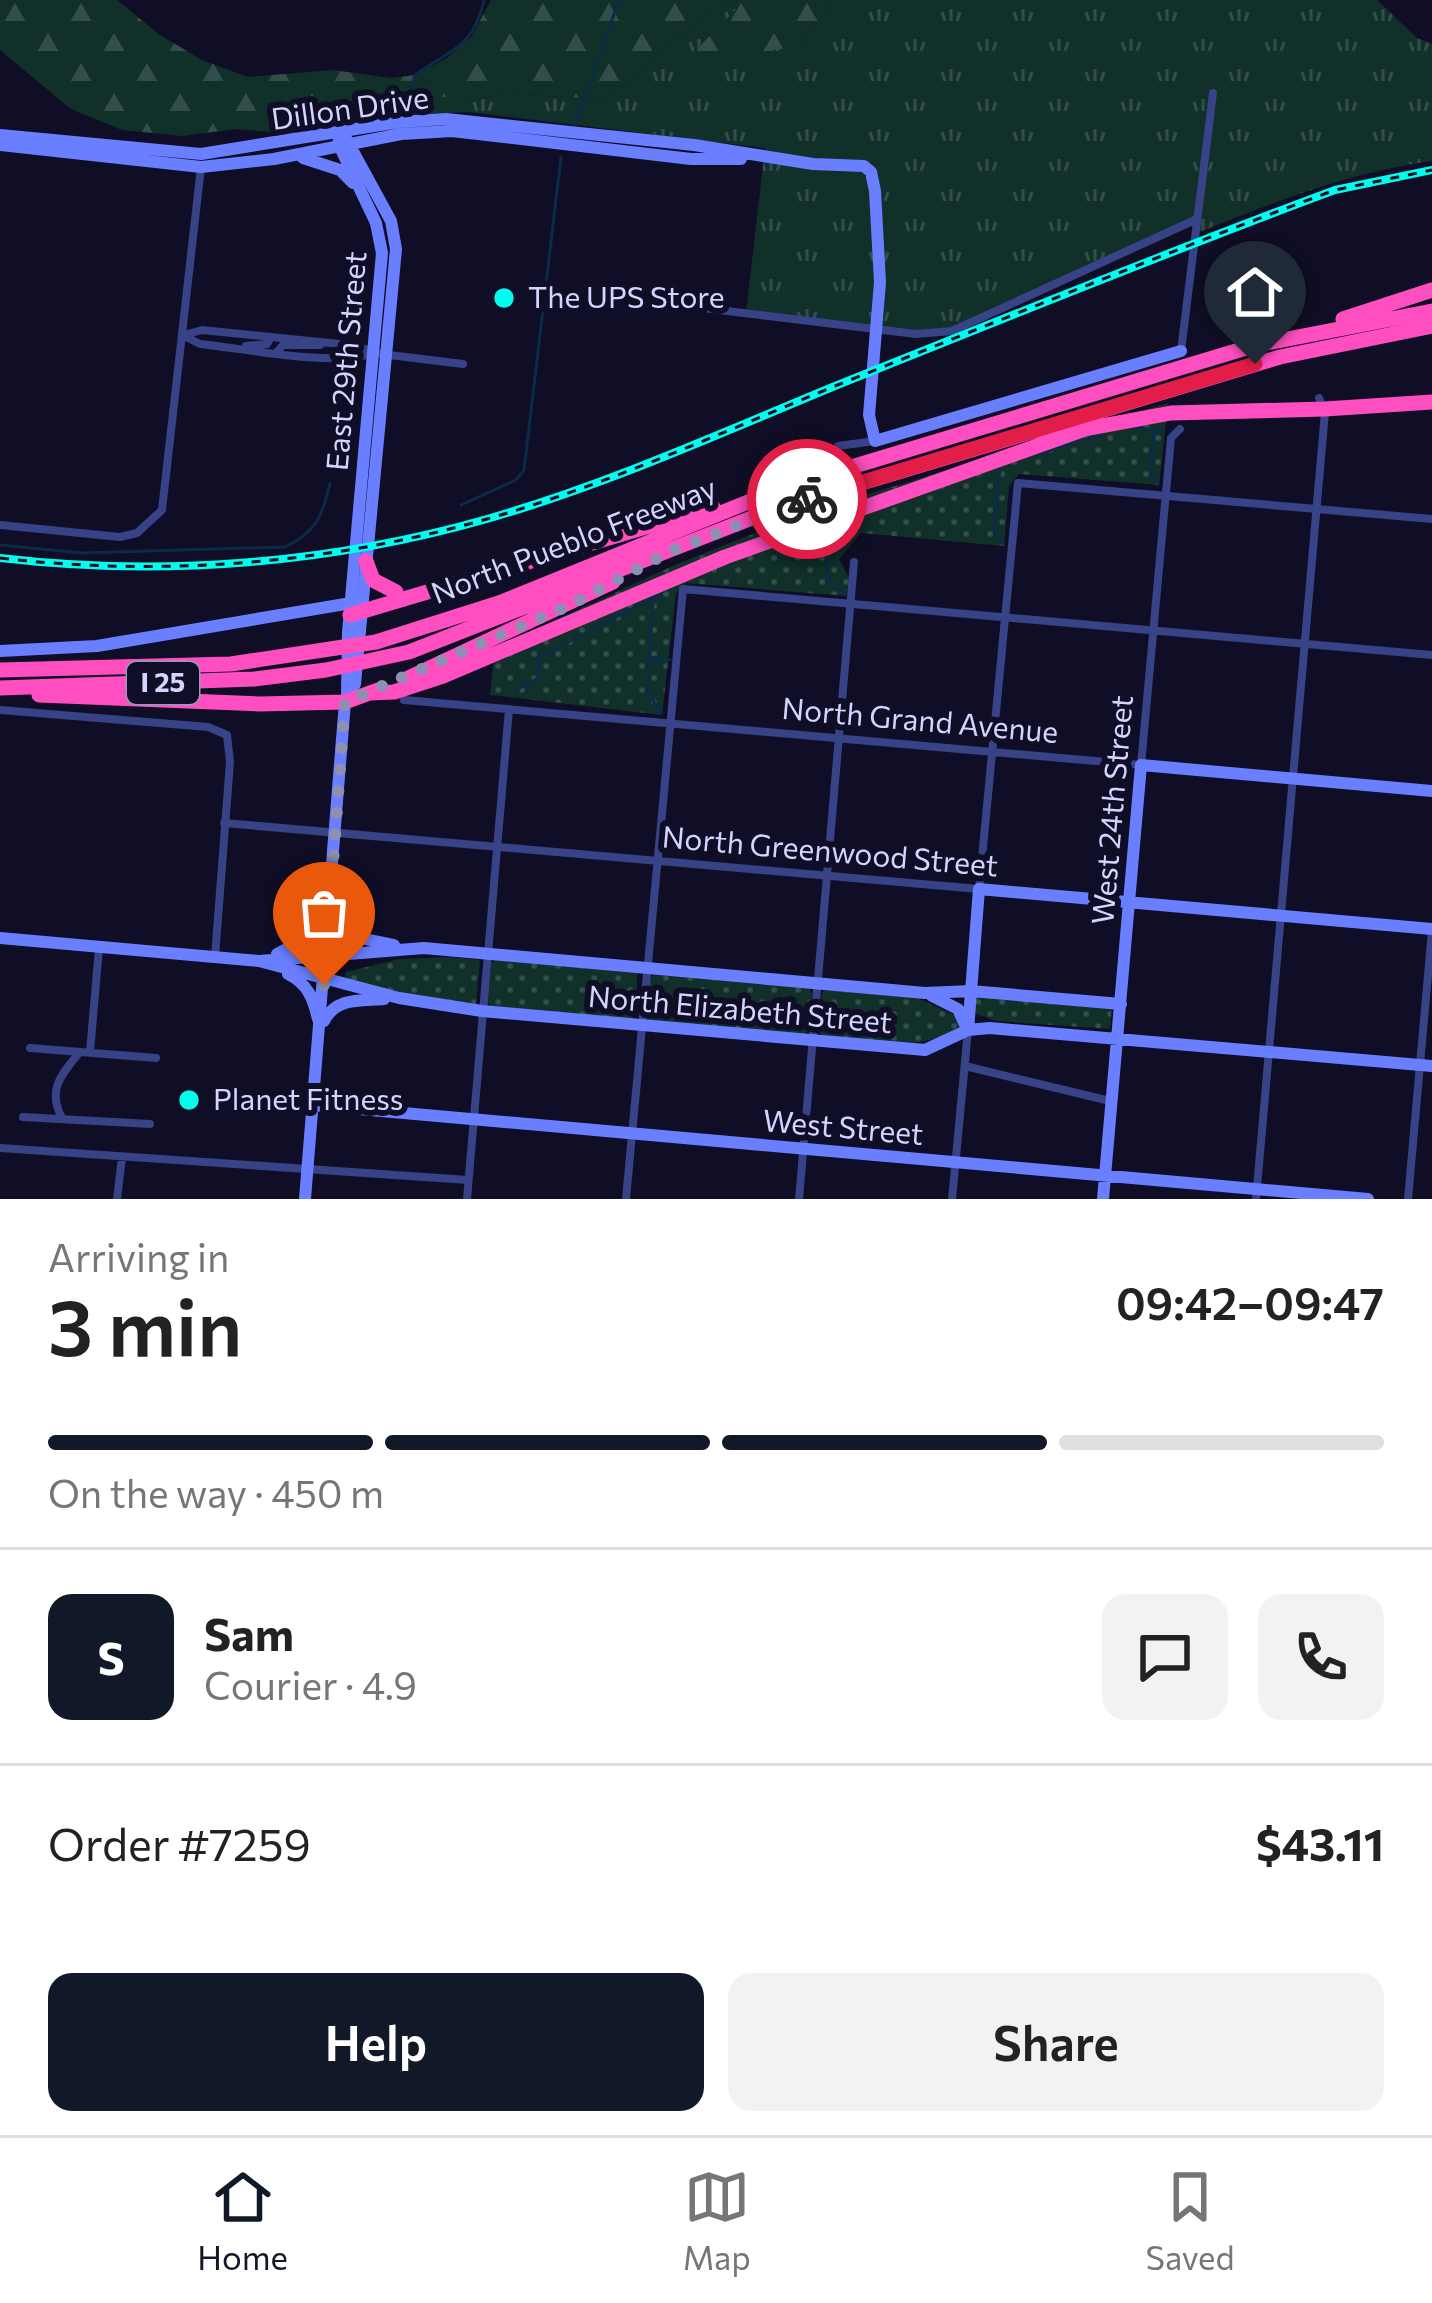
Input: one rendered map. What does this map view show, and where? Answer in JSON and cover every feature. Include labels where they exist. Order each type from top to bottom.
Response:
[{"type":"highway","points":[[1296,335],[1432,290]]},
{"type":"highway","name":"North Pueblo Freeway","points":[[0,690],[203,683],[326,670],[785,487],[1296,335],[1432,311]]},
{"type":"highway","name":"North Pueblo Freeway","points":[[0,670],[231,664],[328,651],[409,652],[772,510],[1230,371],[1310,349],[1432,326]]},
{"type":"highway","points":[[0,690],[112,701],[346,698],[394,692],[724,557],[1085,429],[1171,413],[1432,401]]},
{"type":"highway","points":[[355,612],[785,487]]},
{"type":"highway","points":[[370,693],[566,607],[673,550]]},
{"type":"highway","points":[[366,561],[373,580],[396,592]]},
{"type":"highway","points":[[355,612],[396,592],[446,586]]},
{"type":"main road","name":"Dillon Drive","points":[[0,145],[201,160],[274,159],[399,122],[491,122],[864,166],[871,172],[880,282],[877,327]]},
{"type":"main road","name":"Dillon Drive","points":[[0,135],[201,160],[341,139],[452,131],[692,158],[778,159]]},
{"type":"main road","points":[[388,138],[375,145],[369,158],[391,221]]},
{"type":"main road","name":"East 29th Street","points":[[341,139],[381,237],[380,354]]},
{"type":"main road","name":"East 29th Street","points":[[341,139],[391,221],[396,249],[380,354],[355,612]]},
{"type":"main road","points":[[274,159],[308,158],[326,163],[340,170],[366,197]]},
{"type":"main road","points":[[877,327],[869,415],[875,441],[1181,351]]},
{"type":"main road","points":[[305,1199],[346,698],[366,561],[380,354]]},
{"type":"main road","points":[[0,650],[97,646],[303,610],[355,612]]},
{"type":"main road","points":[[303,610],[326,612],[339,619],[355,612]]},
{"type":"main road","points":[[346,698],[355,684],[355,612]]},
{"type":"main road","name":"North Grand Avenue","points":[[1142,765],[1432,791]]},
{"type":"main road","name":"West 24th Street","points":[[1103,1199],[1142,765]]},
{"type":"main road","points":[[968,1030],[979,889]]},
{"type":"main road","name":"North Greenwood Street","points":[[979,889],[1432,929]]},
{"type":"main road","points":[[329,919],[346,935],[361,940],[418,948]]},
{"type":"main road","points":[[259,961],[287,951],[329,919]]},
{"type":"main road","name":"North Elizabeth Street","points":[[0,938],[259,961],[418,948],[925,993],[971,991],[1121,1004]]},
{"type":"main road","points":[[259,961],[304,984],[321,1027]]},
{"type":"main road","name":"North Elizabeth Street","points":[[259,961],[399,998],[482,1011],[925,1050],[968,1030],[990,1028],[1426,1066]]},
{"type":"main road","points":[[925,993],[958,1009],[968,1030]]},
{"type":"main road","points":[[321,1027],[331,1007],[340,1003],[399,998]]},
{"type":"main road","name":"West Street","points":[[314,1105],[1105,1174],[1256,1194],[1368,1199]]},
{"type":"street","points":[[1181,351],[1213,93]]},
{"type":"street","points":[[0,525],[120,537],[152,523],[166,497],[201,160]]},
{"type":"street","points":[[589,294],[916,334],[952,331],[1197,219]]},
{"type":"street","points":[[184,335],[202,330],[359,346],[380,354],[463,364]]},
{"type":"street","points":[[184,335],[200,344],[239,349],[357,358],[380,354]]},
{"type":"street","points":[[239,349],[267,344],[271,337]]},
{"type":"street","points":[[277,352],[283,346],[312,348],[327,343]]},
{"type":"street","points":[[1256,1194],[1317,508],[1322,404]]},
{"type":"street","name":"West 24th Street","points":[[1142,765],[1172,439],[1180,428]]},
{"type":"street","points":[[838,446],[875,441]]},
{"type":"street","points":[[979,889],[1018,483],[1432,519]]},
{"type":"street","points":[[799,1199],[854,562]]},
{"type":"street","points":[[626,1199],[683,589],[1432,656]]},
{"type":"street","name":"North Grand Avenue","points":[[404,700],[1142,765]]},
{"type":"street","points":[[466,1199],[509,709]]},
{"type":"street","points":[[0,710],[208,727],[227,735],[230,762],[215,957]]},
{"type":"street","name":"North Greenwood Street","points":[[224,823],[979,889]]},
{"type":"street","points":[[1408,1199],[1426,1066],[1432,929]]},
{"type":"street","points":[[62,1119],[54,1103],[56,1087],[59,1076],[85,1052],[99,947]]},
{"type":"street","points":[[952,1199],[968,1030]]},
{"type":"street","points":[[30,1048],[156,1058]]},
{"type":"street","points":[[964,1066],[1112,1101]]},
{"type":"street","points":[[23,1117],[150,1124]]},
{"type":"street","points":[[0,1148],[468,1180]]},
{"type":"street","points":[[117,1199],[122,1158]]},
{"type":"green space","points":[[0,0],[117,0],[160,35],[202,60],[248,77],[333,70],[391,78],[415,75],[447,58],[471,37],[491,0],[735,0],[711,10],[606,99],[501,94],[466,102],[440,96],[431,83],[416,75],[405,115],[282,133],[237,129],[182,136],[122,130],[71,109],[0,50]]},
{"type":"green space","points":[[735,0],[740,5],[728,20],[800,46],[834,0],[1377,0],[1417,38],[1432,44],[1432,161],[1340,181],[1195,234],[1197,220],[952,331],[916,334],[746,313],[765,148],[468,112],[405,115],[415,75],[466,102],[501,94],[606,99],[711,10]]},
{"type":"green space","points":[[735,0],[834,0],[800,46],[722,58],[701,53],[699,47],[739,6]]},
{"type":"green space","points":[[1168,403],[1159,485],[1019,474],[1009,486],[1004,546],[861,533],[839,559],[849,578],[846,596],[686,583],[676,593],[662,715],[490,695],[495,648],[677,564],[803,514]]},
{"type":"green space","points":[[399,959],[480,960],[476,1005],[345,980],[346,972]]},
{"type":"green space","points":[[495,960],[637,973],[636,1015],[630,1019],[491,1007],[491,964]]},
{"type":"green space","points":[[654,975],[809,988],[809,1030],[804,1034],[649,1020]]},
{"type":"green space","points":[[822,993],[917,998],[959,1017],[961,1025],[912,1043],[822,1036]]},
{"type":"green space","points":[[974,997],[1112,1007],[1110,1029],[996,1021],[974,1013]]},
{"type":"waterway","points":[[407,105],[415,75],[467,38],[484,0]]},
{"type":"waterway","points":[[575,125],[619,0]]},
{"type":"waterway","points":[[461,505],[516,480],[524,470],[561,157]]},
{"type":"waterway","points":[[1133,428],[1164,430]]},
{"type":"waterway","points":[[1154,429],[1151,476],[1158,483]]},
{"type":"waterway","points":[[1035,455],[1106,433]]},
{"type":"waterway","points":[[1000,467],[994,531],[1002,544]]},
{"type":"waterway","points":[[0,545],[81,553],[285,547],[316,522],[330,484]]},
{"type":"waterway","points":[[827,527],[832,542],[842,550]]},
{"type":"waterway","points":[[831,539],[826,555],[828,579],[845,594]]},
{"type":"waterway","points":[[516,690],[538,678],[538,658],[660,594]]},
{"type":"waterway","points":[[653,600],[647,693],[662,713]]},
{"type":"waterway","points":[[648,657],[670,660]]},
{"type":"railway","points":[[0,558],[123,566],[245,562],[367,547],[487,519],[619,474],[1335,190],[1432,170]]},
{"type":"way so far","points":[[324,985],[345,702],[566,607],[673,550],[807,499]]},
{"type":"place","name":"The UPS Store","points":[[504,298]]},
{"type":"place","name":"Planet Fitness","points":[[189,1100]]},
{"type":"route","points":[[807,499],[1255,364]]}]
